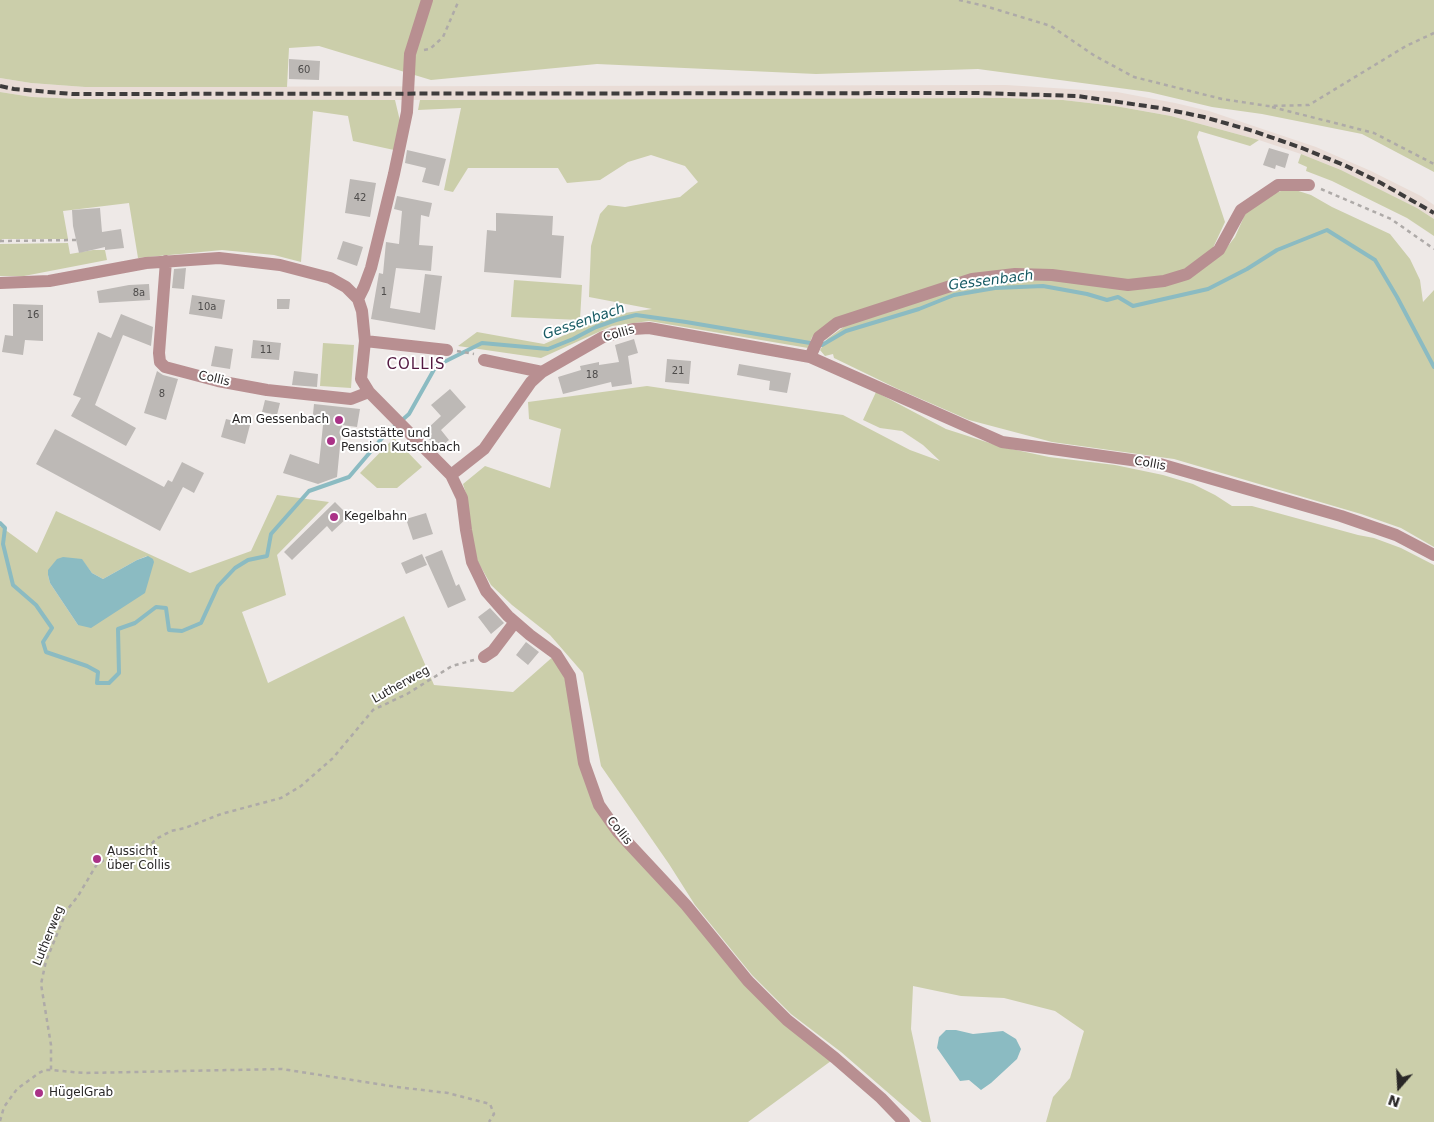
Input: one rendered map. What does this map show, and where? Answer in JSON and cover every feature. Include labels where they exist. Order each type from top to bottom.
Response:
[{"type":"street","points":[[0,283],[49,282],[166,260],[219,258],[280,265],[330,278],[346,287],[358,300],[371,268],[400,147],[407,112],[410,54],[427,0]]},
{"type":"street","points":[[811,353],[820,337],[837,323],[972,279],[1015,274],[1052,275],[1128,285],[1164,281],[1187,274],[1219,250],[1242,210],[1278,185],[1309,185]]},
{"type":"street","name":"Collis","points":[[166,260],[159,354],[160,362],[165,367],[218,381],[267,390],[351,399],[369,392]]},
{"type":"street","name":"Collis","points":[[358,300],[362,311],[365,341],[361,379],[369,392],[452,475],[462,498],[472,562],[486,591],[515,622],[556,654],[570,676],[584,762],[600,805],[618,832],[686,905],[748,981],[787,1020],[881,1098],[904,1122]]},
{"type":"street","name":"Collis","points":[[452,475],[484,449],[531,382],[542,372],[604,337],[634,329],[649,328],[811,353],[866,381],[1002,442],[1160,464],[1341,516],[1396,535],[1434,554]]},
{"type":"street","points":[[365,341],[451,351]]},
{"type":"street","points":[[479,357],[542,372]]},
{"type":"street","points":[[484,657],[493,651],[515,622]]},
{"type":"path","points":[[410,54],[430,49],[443,37],[459,0]]},
{"type":"path","points":[[959,0],[1051,26],[1095,56],[1134,77],[1222,99],[1268,106],[1374,133],[1434,164]]},
{"type":"path","points":[[1268,106],[1308,105],[1406,46],[1434,33]]},
{"type":"path","points":[[1309,185],[1391,219],[1434,249]]},
{"type":"path","points":[[0,241],[76,240]]},
{"type":"path","points":[[451,351],[479,357]]},
{"type":"path","name":"Lutherweg","points":[[51,1070],[51,1045],[41,984],[46,961],[67,910],[78,896],[97,864],[106,859],[146,850],[156,839],[171,831],[185,828],[221,814],[281,798],[301,786],[333,758],[373,710],[407,694],[452,666],[484,657]]},
{"type":"path","points":[[0,1121],[4,1106],[17,1089],[39,1073],[51,1070],[84,1073],[282,1069],[388,1086],[448,1092],[490,1104],[494,1114],[489,1122]]},
{"type":"shaded area","points":[[0,78],[31,83],[85,87],[1006,85],[1117,92],[1209,111],[1316,147],[1371,171],[1421,196],[1434,205],[1434,219],[1417,208],[1341,170],[1259,140],[1171,116],[1115,106],[1063,100],[1005,98],[80,99],[32,97],[0,92]]},
{"type":"green space","points":[[0,0],[1434,0],[1434,172],[1362,134],[1262,114],[1212,107],[1149,92],[978,69],[816,74],[597,64],[431,80],[319,46],[289,48],[287,87],[85,87],[31,83],[0,78]]},
{"type":"green space","points":[[0,92],[32,97],[80,99],[395,100],[400,121],[394,150],[353,141],[348,116],[313,111],[301,262],[274,255],[222,250],[138,258],[129,203],[63,211],[68,239],[2,239],[0,243]]},
{"type":"green space","points":[[1005,98],[1063,100],[1115,106],[1171,116],[1259,140],[1250,146],[1199,131],[1197,137],[1225,222],[1212,250],[1188,269],[1157,278],[1128,282],[1014,271],[840,318],[812,337],[808,348],[649,321],[612,326],[541,358],[458,346],[477,332],[544,344],[611,315],[652,309],[589,297],[591,246],[600,214],[608,205],[625,207],[680,197],[698,182],[685,166],[651,155],[628,162],[600,180],[567,183],[558,168],[468,168],[453,192],[444,190],[461,108],[418,110],[420,100]]},
{"type":"green space","points":[[1301,154],[1341,170],[1417,208],[1434,219],[1434,236],[1407,218],[1332,181],[1306,171],[1307,167],[1298,163]]},
{"type":"green space","points":[[1289,188],[1311,195],[1390,234],[1410,259],[1420,280],[1423,302],[1434,290],[1434,547],[1401,528],[1361,514],[1174,459],[1052,442],[969,420],[834,358],[833,354],[825,356],[820,350],[827,339],[849,323],[962,285],[1026,277],[1146,289],[1224,251],[1235,237],[1246,212],[1270,195]]},
{"type":"green space","points":[[68,243],[70,254],[105,250],[107,260],[24,276],[0,276],[0,244]]},
{"type":"green space","points":[[514,280],[582,285],[580,320],[511,317]]},
{"type":"green space","points":[[323,343],[354,345],[351,388],[320,386]]},
{"type":"green space","points":[[647,386],[843,415],[910,450],[940,461],[923,445],[902,431],[880,428],[863,420],[876,392],[946,429],[1002,447],[1049,457],[1115,465],[1163,475],[1193,484],[1232,506],[1252,506],[1374,538],[1401,548],[1434,565],[1434,1122],[1046,1122],[1053,1097],[1070,1078],[1084,1031],[1055,1011],[1004,998],[961,996],[913,986],[911,1029],[931,1122],[922,1122],[841,1052],[791,1014],[752,975],[695,905],[601,766],[583,673],[550,635],[512,605],[491,585],[477,560],[469,520],[467,497],[463,484],[485,466],[550,488],[561,429],[529,419],[528,402]]},
{"type":"green space","points":[[394,438],[422,467],[397,488],[377,488],[360,473]]},
{"type":"green space","points":[[277,495],[329,502],[277,555],[286,595],[242,612],[268,683],[404,616],[434,685],[513,692],[556,654],[571,682],[599,805],[748,981],[835,1058],[748,1122],[0,1122],[0,526],[37,553],[56,511],[190,573],[251,551]],"holes":[[[147,556],[78,625],[50,583],[48,575],[82,560],[92,573],[103,579]]]},
{"type":"water","points":[[148,556],[154,562],[145,593],[91,628],[78,625],[50,583],[48,575],[48,570],[57,559],[63,557],[82,559],[92,573],[103,579]]},
{"type":"water","points":[[946,1030],[973,1034],[1003,1031],[1016,1039],[1021,1049],[1017,1059],[981,1090],[969,1080],[960,1081],[937,1048],[939,1037]]},
{"type":"building","points":[[289,59],[320,61],[319,80],[289,79]]},
{"type":"building","points":[[1269,148],[1289,154],[1285,168],[1276,165],[1275,169],[1263,165]]},
{"type":"building","points":[[407,150],[446,159],[439,186],[422,182],[426,168],[405,163]]},
{"type":"building","points":[[350,179],[376,183],[370,217],[345,213]]},
{"type":"building","points":[[397,196],[432,203],[429,217],[421,215],[419,245],[433,246],[431,271],[396,268],[390,308],[420,313],[425,274],[442,276],[435,330],[371,319],[379,273],[383,274],[386,242],[399,244],[402,211],[394,209]]},
{"type":"building","points":[[100,208],[102,232],[121,229],[124,248],[105,250],[105,247],[79,253],[73,226],[72,210]]},
{"type":"building","points":[[496,213],[553,216],[552,235],[564,236],[561,278],[484,272],[487,230],[496,231]]},
{"type":"building","points":[[343,241],[363,247],[357,266],[337,259]]},
{"type":"building","points":[[186,268],[184,289],[172,288],[174,269]]},
{"type":"building","points":[[149,284],[150,300],[99,303],[97,291],[129,285]]},
{"type":"building","points":[[192,295],[225,300],[222,319],[189,314]]},
{"type":"building","points":[[277,299],[290,299],[289,309],[277,309]]},
{"type":"building","points":[[13,304],[43,305],[43,341],[25,340],[23,355],[2,352],[5,335],[13,336]]},
{"type":"building","points":[[121,314],[153,327],[151,346],[123,335],[95,405],[136,428],[126,446],[71,416],[81,398],[73,395],[98,332],[111,338]]},
{"type":"building","points":[[634,339],[638,353],[628,356],[632,384],[612,387],[611,382],[563,394],[558,377],[581,370],[580,366],[599,362],[599,365],[619,362],[615,345]]},
{"type":"building","points":[[253,340],[281,343],[279,360],[251,358]]},
{"type":"building","points":[[215,346],[233,349],[230,369],[211,366]]},
{"type":"building","points":[[667,359],[691,361],[689,384],[665,382]]},
{"type":"building","points":[[739,364],[791,373],[787,393],[769,390],[770,381],[737,375]]},
{"type":"building","points":[[157,371],[163,375],[178,379],[166,420],[144,413]]},
{"type":"building","points":[[294,371],[318,374],[317,387],[292,385]]},
{"type":"building","points":[[450,389],[466,407],[441,430],[449,440],[438,449],[428,438],[432,434],[427,429],[441,416],[431,405]]},
{"type":"building","points":[[265,400],[280,403],[277,415],[262,412]]},
{"type":"building","name":"Gaststätte und Pension Kutschbach","points":[[314,404],[360,409],[357,427],[342,425],[337,477],[318,484],[283,473],[290,454],[319,464],[323,425],[312,424]]},
{"type":"building","points":[[226,419],[250,425],[245,444],[221,437]]},
{"type":"building","points":[[55,429],[164,487],[168,480],[172,482],[182,462],[204,473],[194,493],[183,487],[160,531],[36,464]]},
{"type":"building","points":[[335,502],[349,516],[332,532],[327,526],[292,560],[284,552]]},
{"type":"building","points":[[426,513],[433,534],[413,540],[406,519]]},
{"type":"building","points":[[442,550],[456,586],[459,584],[466,600],[448,608],[425,557]]},
{"type":"building","points":[[422,554],[427,565],[406,574],[401,563]]},
{"type":"building","points":[[490,608],[504,623],[491,634],[478,617]]},
{"type":"building","points":[[526,642],[539,652],[528,665],[516,655]]},
{"type":"waterway","name":"Gessenbach","points":[[0,523],[5,528],[3,544],[13,585],[36,605],[52,628],[43,642],[46,652],[87,666],[98,672],[97,683],[109,683],[119,673],[118,629],[135,623],[156,607],[166,608],[169,630],[182,631],[201,623],[218,586],[235,568],[248,560],[267,556],[271,534],[309,491],[349,477],[383,437],[409,414],[436,366],[482,343],[548,349],[596,327],[636,315],[822,345],[846,331],[919,309],[954,295],[995,288],[1043,286],[1087,294],[1107,300],[1118,297],[1133,306],[1208,289],[1247,269],[1277,250],[1327,230],[1375,260],[1434,367]]},
{"type":"railway","points":[[0,86],[72,94],[977,93],[1077,96],[1160,108],[1204,117],[1253,131],[1344,165],[1381,183],[1434,213]]},
{"type":"place","name":"Am Gessenbach","points":[[339,420]]},
{"type":"place","name":"Gaststätte und Pension Kutschbach","points":[[331,441]]},
{"type":"place","name":"Kegelbahn","points":[[334,517]]},
{"type":"place","name":"Aussicht über Collis","points":[[97,859]]},
{"type":"place","name":"HügelGrab","points":[[39,1093]]},
{"type":"district","name":"COLLIS","points":[[416,365]]}]
